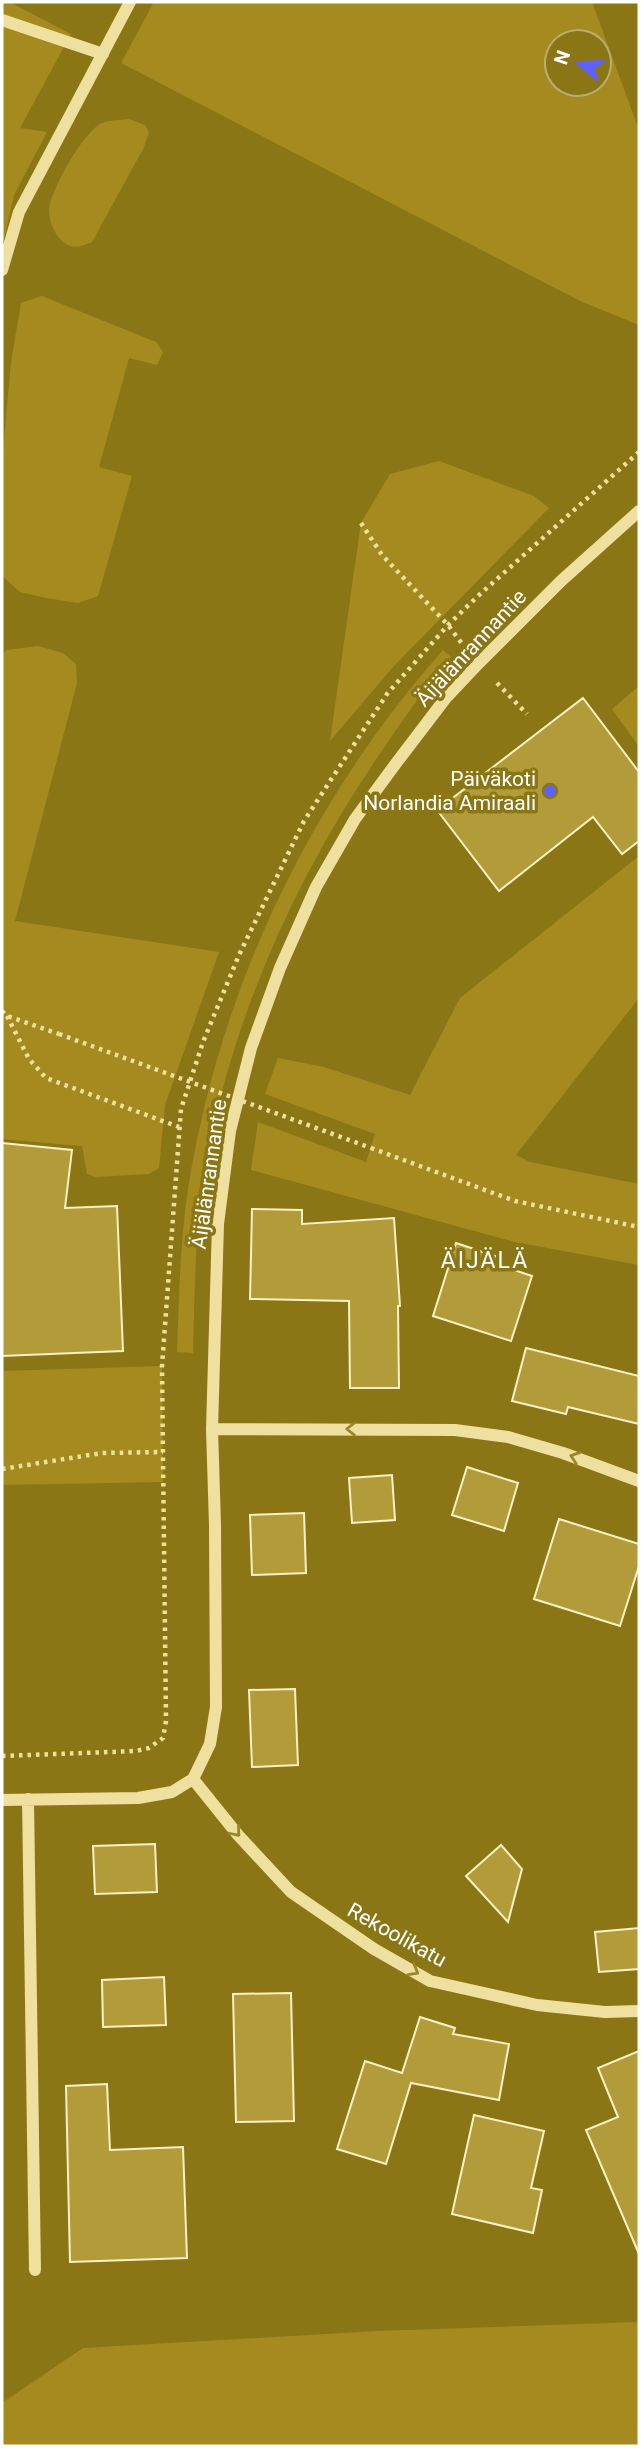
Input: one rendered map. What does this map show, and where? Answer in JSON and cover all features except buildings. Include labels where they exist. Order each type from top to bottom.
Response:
[{"type":"street","points":[[2,270],[19,212],[130,2]]},
{"type":"street","points":[[2,20],[103,54]]},
{"type":"street","name":"Äijälänrannantie","points":[[194,1779],[211,1744],[216,1707],[212,1429],[218,1224],[230,1131],[251,1048],[280,968],[316,887],[355,819],[445,699],[561,581],[639,511]]},
{"type":"street","points":[[212,1429],[455,1430],[508,1437],[563,1453],[639,1481]]},
{"type":"street","points":[[2,1800],[138,1798],[172,1792],[194,1779]]},
{"type":"street","name":"Rekoolikatu","points":[[194,1779],[238,1835],[291,1892],[374,1949],[430,1981],[537,2005],[605,2012],[639,2011]]},
{"type":"street","points":[[28,1799],[35,2270]]},
{"type":"path","points":[[2,1756],[136,1751],[149,1748],[163,1738],[166,1721],[162,1366],[181,1109],[223,992],[304,821],[387,694],[448,625],[639,452]]},
{"type":"path","points":[[361,523],[382,555],[448,625],[478,664],[527,714]]},
{"type":"path","points":[[2,1011],[29,1059],[46,1078],[180,1127]]},
{"type":"path","points":[[7,1016],[515,1201],[639,1227]]},
{"type":"path","points":[[2,1469],[102,1453],[163,1452]]},
{"type":"shaded area","points":[[2,2],[9,2],[71,34],[20,128],[47,132],[14,195],[2,248]]},
{"type":"shaded area","points":[[154,2],[592,2],[602,28],[543,28],[543,98],[613,98],[613,59],[639,130],[639,325],[580,301],[121,63]]},
{"type":"shaded area","points":[[129,119],[145,125],[149,133],[143,149],[92,242],[69,246],[57,235],[49,215],[61,177],[77,150],[94,129],[105,122]]},
{"type":"shaded area","points":[[42,296],[156,342],[163,352],[157,365],[129,358],[99,467],[132,476],[98,596],[78,603],[20,592],[2,576],[2,462],[11,362],[21,303]]},
{"type":"shaded area","points":[[439,461],[534,496],[549,508],[393,667],[330,741],[361,523],[390,474]]},
{"type":"shaded area","points":[[38,646],[63,653],[76,664],[77,683],[15,921],[219,952],[165,1105],[159,1168],[149,1174],[96,1177],[87,1174],[82,1146],[2,1139],[2,654],[7,650]]},
{"type":"shaded area","points":[[443,650],[451,657],[379,755],[323,845],[257,985],[224,1085],[206,1163],[197,1244],[193,1353],[177,1352],[188,1189],[203,1114],[222,1041],[247,970],[277,901],[312,834],[351,770],[395,709]]},
{"type":"shaded area","points":[[639,686],[639,747],[612,709]]},
{"type":"shaded area","points":[[639,856],[639,998],[516,1155],[530,1162],[639,1184],[639,1265],[515,1242],[251,1170],[258,1122],[366,1162],[375,1134],[265,1094],[278,1058],[324,1067],[410,1095],[460,998]]},
{"type":"shaded area","points":[[162,1366],[163,1482],[2,1485],[2,1371]]},
{"type":"shaded area","points":[[639,2322],[639,2446],[2,2446],[2,2403],[83,2348],[378,2331]]},
{"type":"place","name":"Päiväkoti Norlandia Amiraali","points":[[550,791]]},
{"type":"district","name":"ÄIJÄLÄ","points":[[485,1260]]}]
